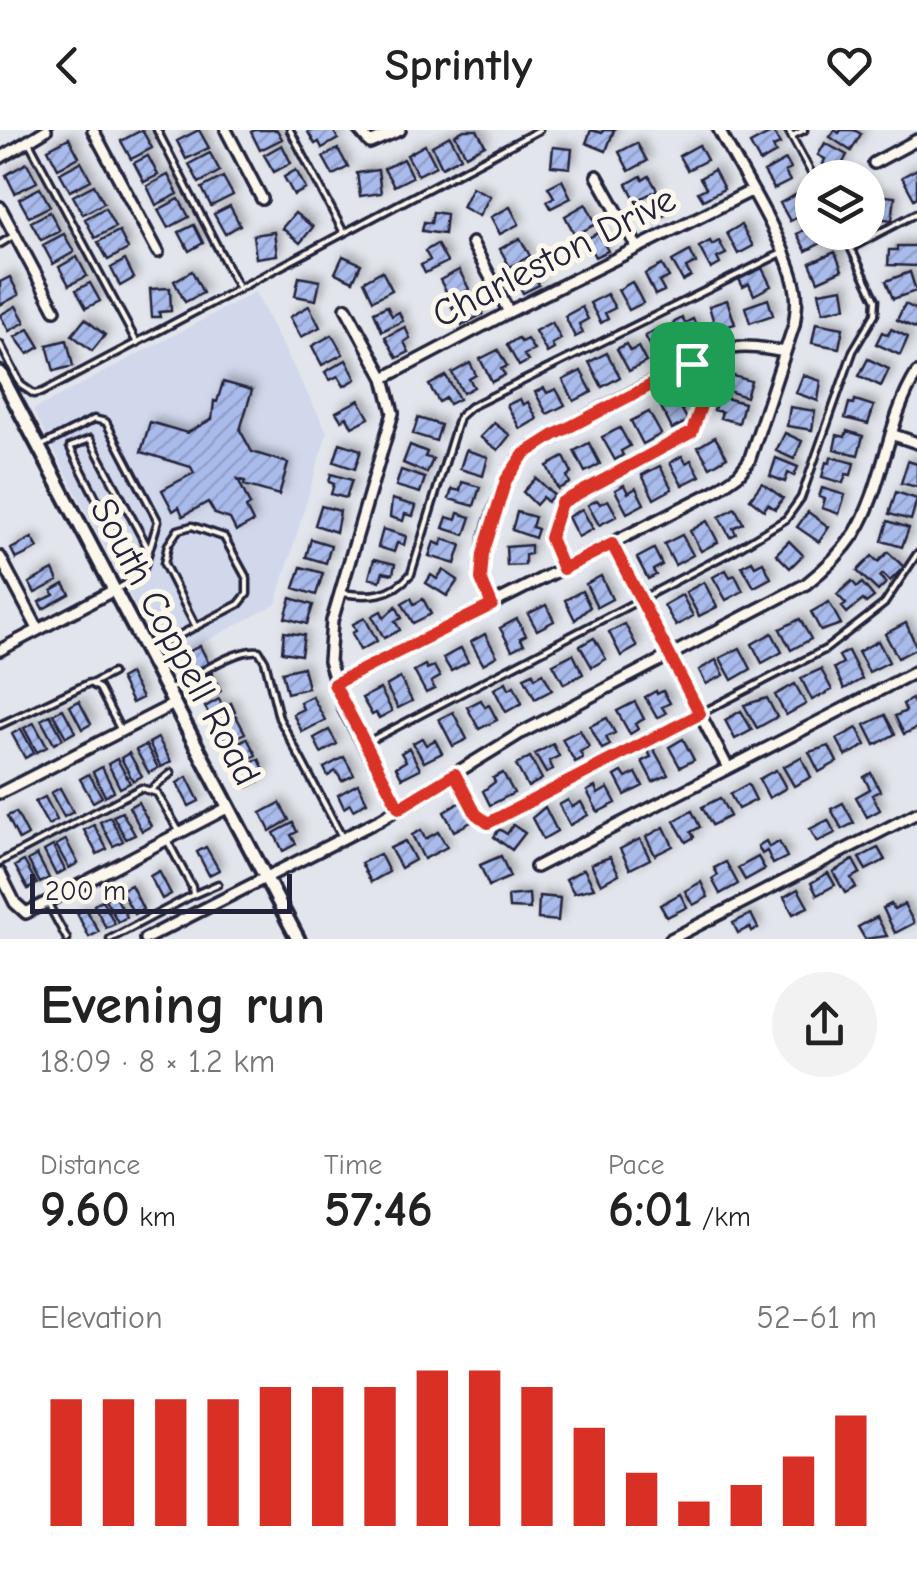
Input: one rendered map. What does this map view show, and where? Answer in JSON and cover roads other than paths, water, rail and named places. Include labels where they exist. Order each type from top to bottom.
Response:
[{"type":"street","points":[[0,158],[46,130]]},
{"type":"street","points":[[93,130],[158,252]]},
{"type":"street","points":[[226,130],[262,198]]},
{"type":"street","points":[[358,130],[370,143],[400,130]]},
{"type":"street","points":[[334,684],[715,491],[740,474],[749,460],[785,352],[797,302],[796,286],[783,252],[718,130]]},
{"type":"street","points":[[880,160],[917,140]]},
{"type":"street","points":[[598,176],[637,247]]},
{"type":"street","name":"Charleston Drive","points":[[384,378],[751,191]]},
{"type":"street","points":[[0,207],[54,310]]},
{"type":"street","points":[[472,243],[509,312]]},
{"type":"street","points":[[346,308],[384,378],[392,399],[392,428],[332,621],[329,650],[334,684],[399,808]]},
{"type":"street","points":[[492,605],[481,579],[483,554],[506,480],[524,454],[692,364],[732,348],[785,352]]},
{"type":"street","name":"South Coppell Road","points":[[0,373],[298,939]]},
{"type":"street","points":[[145,939],[343,839],[521,733],[806,584],[832,563],[856,531],[898,410],[917,373]]},
{"type":"street","points":[[891,434],[917,443]]},
{"type":"street","points":[[612,544],[728,768]]},
{"type":"street","points":[[0,557],[38,629]]},
{"type":"street","points":[[0,650],[114,590]]},
{"type":"street","points":[[536,867],[917,671]]},
{"type":"street","points":[[0,793],[174,704]]},
{"type":"street","points":[[0,873],[15,903],[26,913],[228,807]]},
{"type":"street","points":[[671,939],[917,813]]},
{"type":"lane","points":[[156,130],[239,288]]},
{"type":"lane","points":[[290,130],[344,233]]},
{"type":"lane","points":[[0,344],[21,384],[35,394],[43,392],[539,130]]},
{"type":"lane","points":[[788,130],[805,160]]},
{"type":"lane","points":[[792,136],[804,130]]},
{"type":"lane","points":[[28,140],[137,343]]},
{"type":"lane","points":[[885,230],[917,213]]},
{"type":"lane","points":[[0,244],[15,236]]},
{"type":"lane","points":[[364,744],[786,519],[801,498],[853,350],[875,314],[876,300],[852,250]]},
{"type":"lane","points":[[341,594],[383,594],[398,588],[412,574],[458,417],[470,407],[783,252]]},
{"type":"lane","points":[[563,569],[550,538],[561,503],[692,432],[702,403],[692,364]]},
{"type":"lane","points":[[39,447],[94,419],[106,422],[158,515],[142,574],[114,590]]},
{"type":"lane","points":[[137,578],[70,447],[90,439],[150,550]]},
{"type":"lane","points":[[147,653],[196,627],[239,604],[247,594],[246,579],[224,538],[192,526],[178,530],[168,545],[164,564],[196,627]]},
{"type":"lane","points":[[455,774],[476,814],[488,823],[847,635],[884,604],[917,554]]},
{"type":"lane","points":[[167,690],[237,654],[253,648],[259,650],[280,718],[343,839]]},
{"type":"lane","points":[[0,725],[112,673]]},
{"type":"lane","points":[[93,683],[121,731]]},
{"type":"lane","points":[[0,862],[136,791],[152,789],[171,774]]},
{"type":"lane","points":[[152,789],[180,832]]},
{"type":"lane","points":[[167,839],[193,895]]},
{"type":"lane","points":[[110,939],[218,884]]},
{"type":"lane","points":[[47,902],[67,939]]}]
